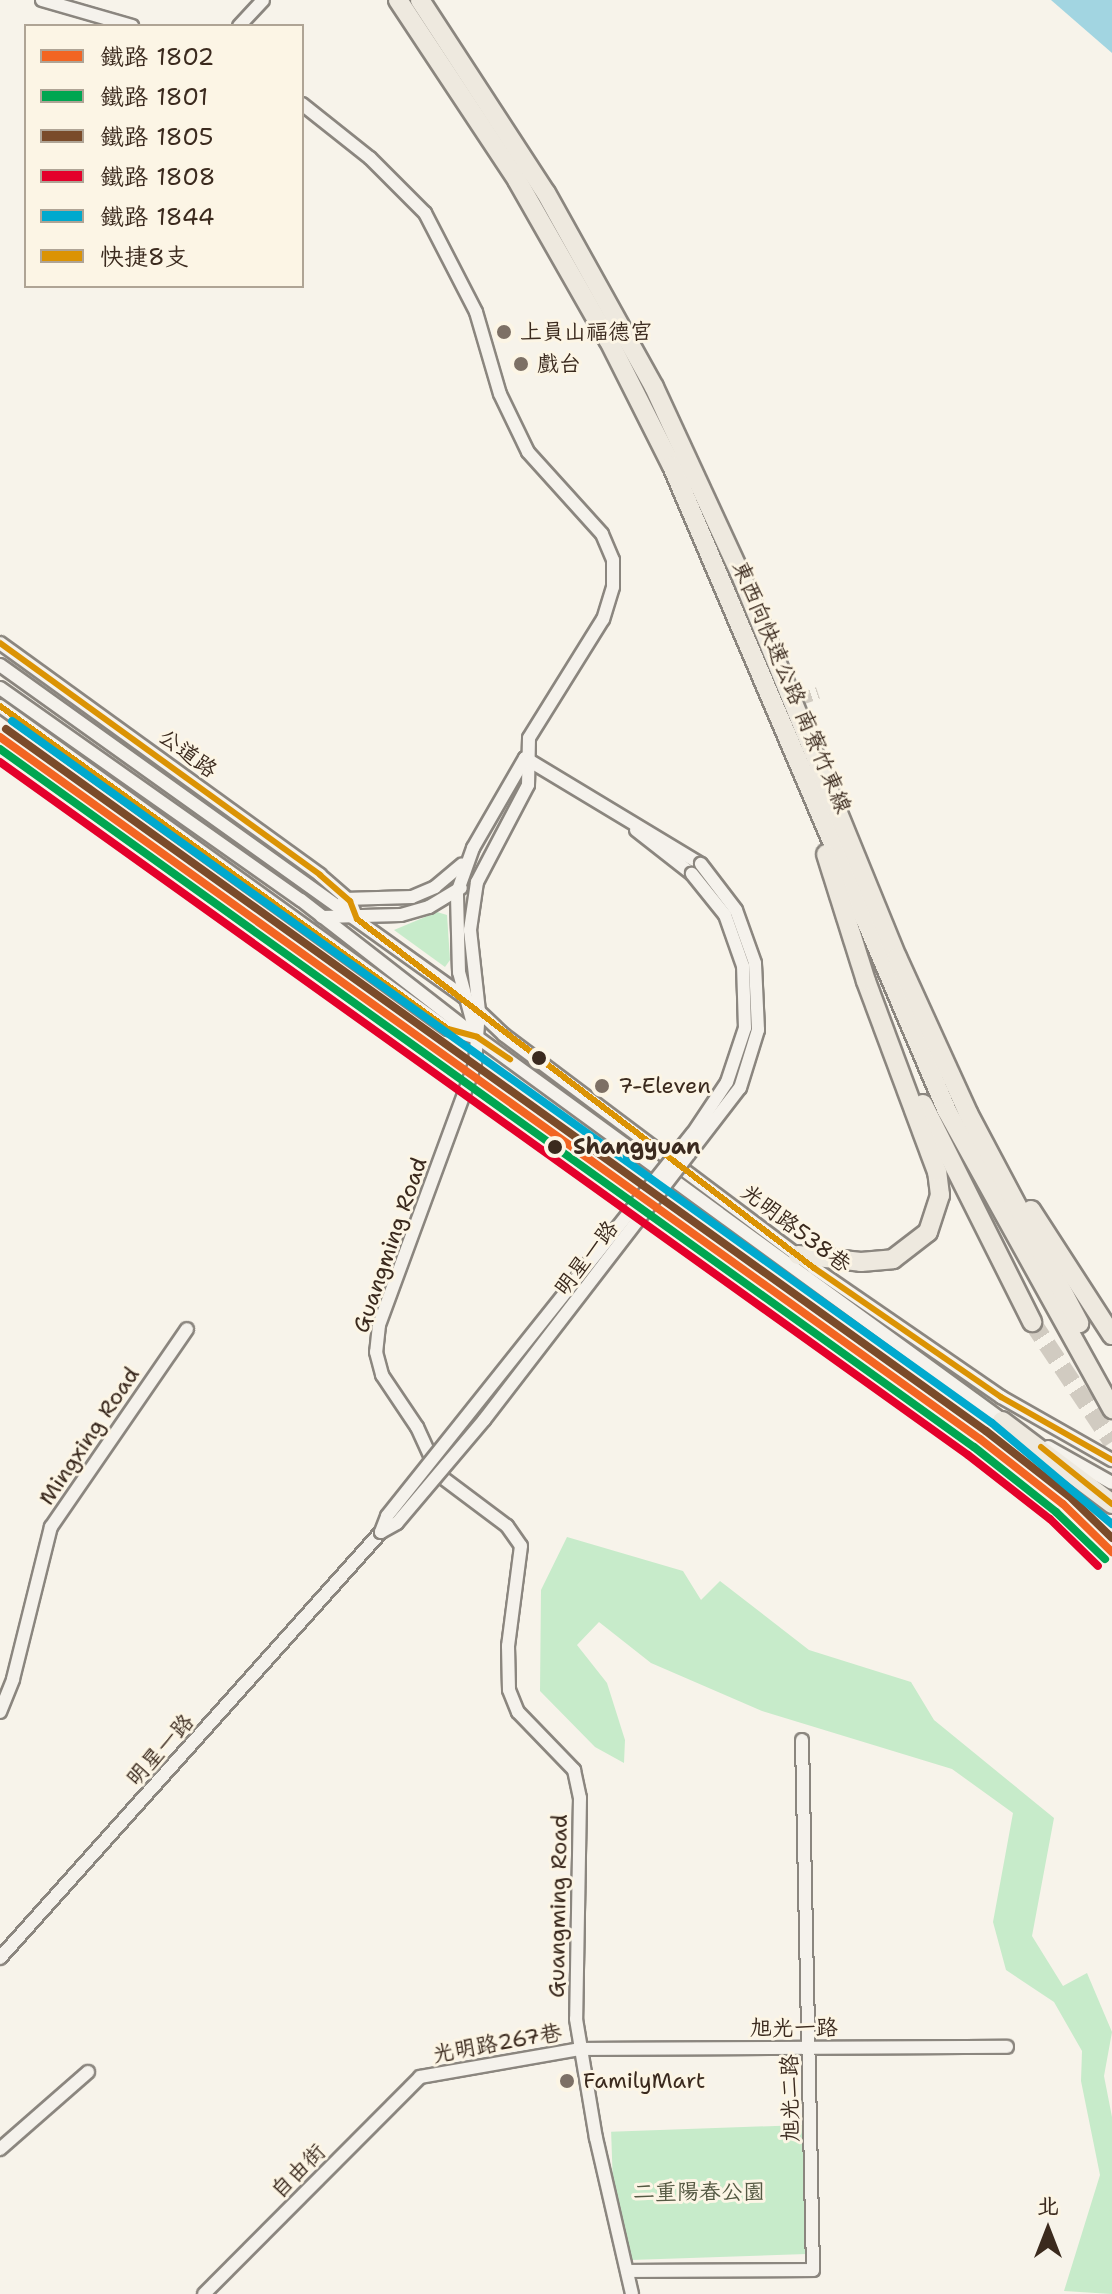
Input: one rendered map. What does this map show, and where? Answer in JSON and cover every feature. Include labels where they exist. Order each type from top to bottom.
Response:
[{"type":"highway","name":"東西向快速公路 南寮竹東線","points":[[398,0],[517,180],[609,341],[672,466],[947,1111],[1110,1397]]},
{"type":"highway","name":"東西向快速公路 南寮竹東線","points":[[420,0],[546,193],[654,387],[743,580],[897,957],[968,1113],[1110,1397]]},
{"type":"highway","points":[[798,1255],[861,1262],[893,1259],[918,1243],[935,1220],[937,1172],[866,981],[805,778]]},
{"type":"highway","points":[[890,1041],[1032,1322]]},
{"type":"highway","points":[[968,1113],[1112,1335]]},
{"type":"highway","points":[[1002,1421],[1112,1504]]},
{"type":"street","points":[[42,0],[125,24]]},
{"type":"street","points":[[241,24],[263,0]]},
{"type":"street","name":"Guangming Road","points":[[304,106],[370,158],[425,213],[476,312],[500,394],[528,452],[602,534],[613,560],[613,587],[603,619],[529,738],[525,758],[528,785],[484,865],[470,930],[472,1004],[477,1037],[472,1074],[379,1325],[376,1352],[382,1375],[417,1427],[439,1475],[507,1526],[521,1546],[508,1646],[509,1690],[518,1712],[574,1770],[580,1798],[576,2019],[629,2292]]},
{"type":"street","name":"公道路","points":[[0,643],[240,815],[350,901]]},
{"type":"street","name":"公道路","points":[[0,665],[472,1004]]},
{"type":"street","points":[[0,688],[321,917],[477,1037]]},
{"type":"street","points":[[0,706],[448,1029],[477,1037]]},
{"type":"street","name":"Guangming Road","points":[[477,1037],[472,1004],[457,955],[457,893],[473,848],[525,758]]},
{"type":"street","name":"明星一路","points":[[0,1958],[381,1532],[397,1523],[484,1420],[740,1088],[758,1030],[755,963],[736,910],[697,869],[605,806],[525,758]]},
{"type":"street","points":[[231,828],[240,815]]},
{"type":"street","name":"公道路","points":[[311,887],[350,901],[398,900],[424,892],[450,877],[473,848]]},
{"type":"street","points":[[291,915],[357,919],[416,912],[457,893],[484,865]]},
{"type":"street","points":[[350,901],[357,919]]},
{"type":"street","name":"光明路538巷","points":[[472,1004],[798,1255],[1001,1397],[1112,1460]]},
{"type":"street","name":"光明路538巷","points":[[477,1037],[1002,1421],[1112,1483]]},
{"type":"street","name":"Mingxing Road","points":[[0,1712],[13,1679],[51,1527],[187,1329]]},
{"type":"street","name":"旭光二路","points":[[627,2271],[813,2270],[802,1740]]},
{"type":"street","name":"旭光一路","points":[[581,2049],[1007,2047]]},
{"type":"street","name":"光明路267巷","points":[[420,2077],[581,2049]]},
{"type":"street","points":[[0,2149],[88,2072]]},
{"type":"street","name":"自由街","points":[[204,2294],[420,2077]]},
{"type":"green space","points":[[437,912],[447,915],[450,960],[445,967],[394,930]]},
{"type":"green space","points":[[567,1537],[683,1571],[701,1600],[720,1581],[809,1650],[911,1682],[934,1720],[1054,1818],[1032,1936],[1063,1986],[1087,1973],[1112,2032],[1104,2076],[1112,2117],[1112,2294],[1064,2291],[1100,2175],[1081,2081],[1082,2051],[1054,2002],[1006,1970],[993,1922],[1013,1813],[952,1769],[762,1711],[651,1663],[599,1622],[577,1645],[607,1683],[625,1740],[624,1763],[595,1747],[540,1691],[541,1590]]},
{"type":"green space","name":"二重陽春公園","points":[[802,2125],[807,2254],[616,2261],[611,2132]]},
{"type":"water","points":[[1051,0],[1112,0],[1112,53]]},
{"type":"tunnel","points":[[766,711],[818,693]]},
{"type":"tunnel","points":[[1032,1322],[1112,1442]]},
{"type":"rail line","name":"1844","points":[[12,721],[992,1423],[1112,1524]]},
{"type":"rail line","name":"1805","points":[[6,729],[986,1431],[1069,1496],[1112,1538]]},
{"type":"rail line","name":"1802","points":[[0,737],[980,1439],[1063,1504],[1112,1552]]},
{"type":"rail line","name":"1801","points":[[0,749],[974,1447],[1056,1512],[1105,1559]]},
{"type":"rail line","name":"1808","points":[[0,762],[968,1455],[1050,1519],[1098,1566]]},
{"type":"transit line","name":"快捷8支","points":[[0,643],[320,875],[350,901],[357,919],[814,1268],[1001,1397],[1112,1460]]},
{"type":"transit line","name":"快捷8支","points":[[0,706],[448,1029],[477,1037],[510,1059]]},
{"type":"transit line","name":"快捷8支","points":[[1041,1447],[1112,1504]]},
{"type":"place","name":"上員山福德宮","points":[[504,332]]},
{"type":"place","name":"戲台","points":[[521,364]]},
{"type":"place","name":"7-Eleven","points":[[602,1086]]},
{"type":"place","name":"Shangyuan","points":[[555,1147]]},
{"type":"place","name":"FamilyMart","points":[[567,2081]]}]
